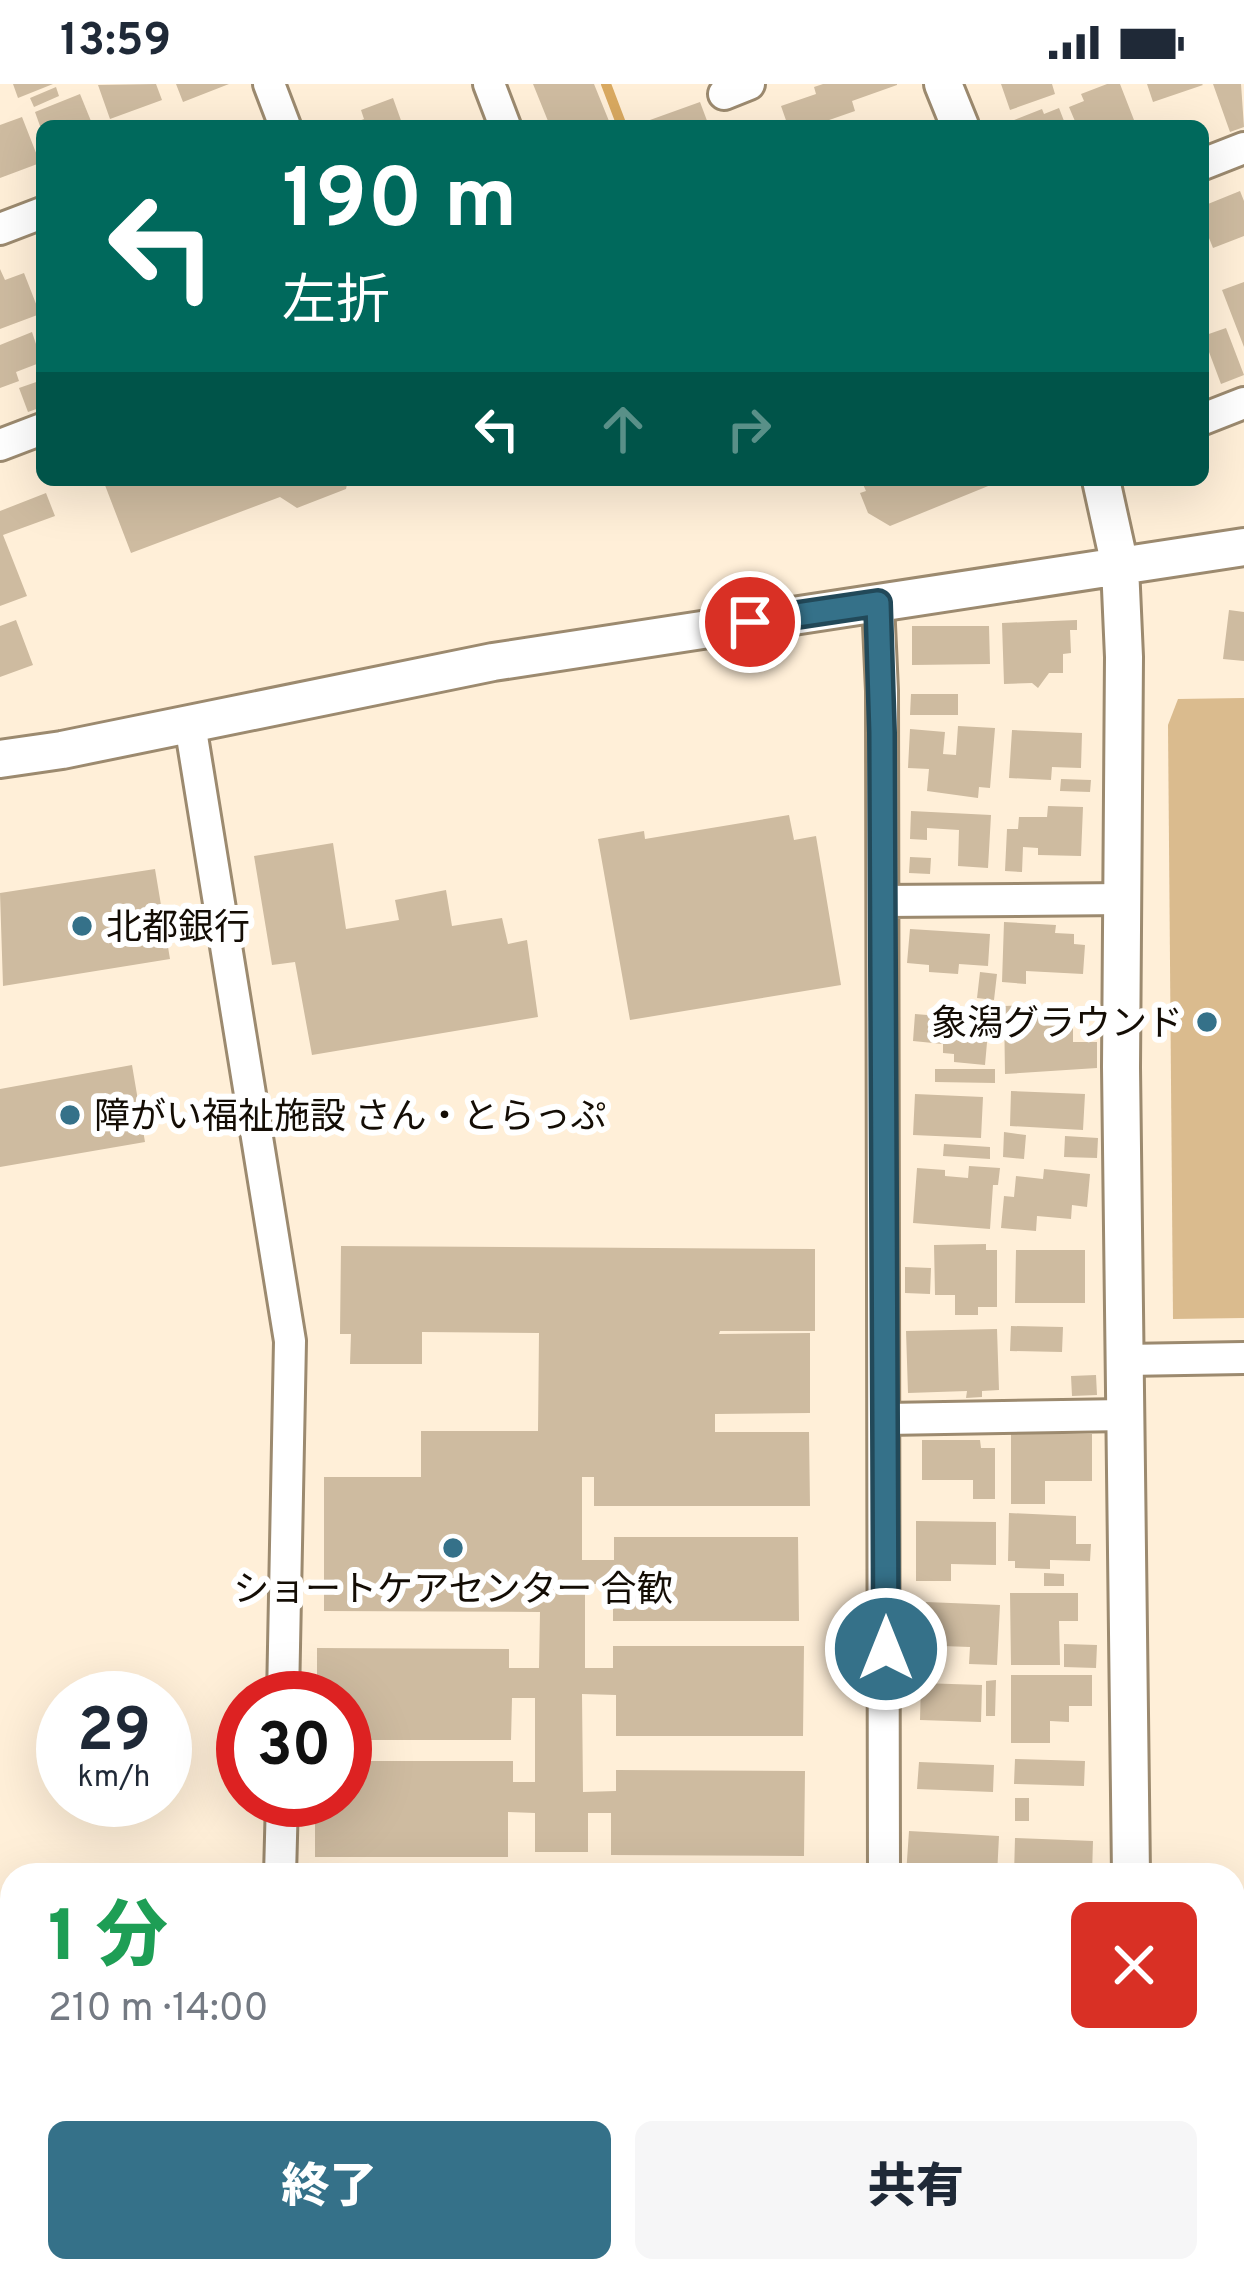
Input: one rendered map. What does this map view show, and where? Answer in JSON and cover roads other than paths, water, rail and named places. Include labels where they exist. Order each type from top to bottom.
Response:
[{"type":"street","points":[[269,84],[280,120]]},
{"type":"street","points":[[489,84],[503,120]]},
{"type":"street","points":[[943,84],[958,120]]},
{"type":"street","points":[[1209,162],[1244,148]]},
{"type":"street","points":[[0,229],[36,215]]},
{"type":"street","points":[[1209,417],[1244,403]]},
{"type":"street","points":[[0,445],[36,431]]},
{"type":"street","points":[[1102,486],[1120,566],[1124,657],[1125,1415],[1132,1863]]},
{"type":"street","points":[[0,759],[494,662],[1244,548]]},
{"type":"street","points":[[878,603],[886,1419],[884,1863]]},
{"type":"street","points":[[190,724],[290,1341],[284,1671]]},
{"type":"street","points":[[883,901],[1124,899]]},
{"type":"street","points":[[1125,1360],[1244,1358]]},
{"type":"street","points":[[886,1419],[1125,1415]]},
{"type":"street","points":[[280,1863],[281,1827]]},
{"type":"waterway","points":[[606,84],[620,120]]},
{"type":"place","name":"北都銀行","points":[[82,926]]},
{"type":"place","name":"象潟グラウンド","points":[[1207,1022]]},
{"type":"place","name":"障がい福祉施設 さん・とらっぷ","points":[[70,1115]]},
{"type":"place","name":"ショートケアセンター 合歓","points":[[453,1548]]}]
